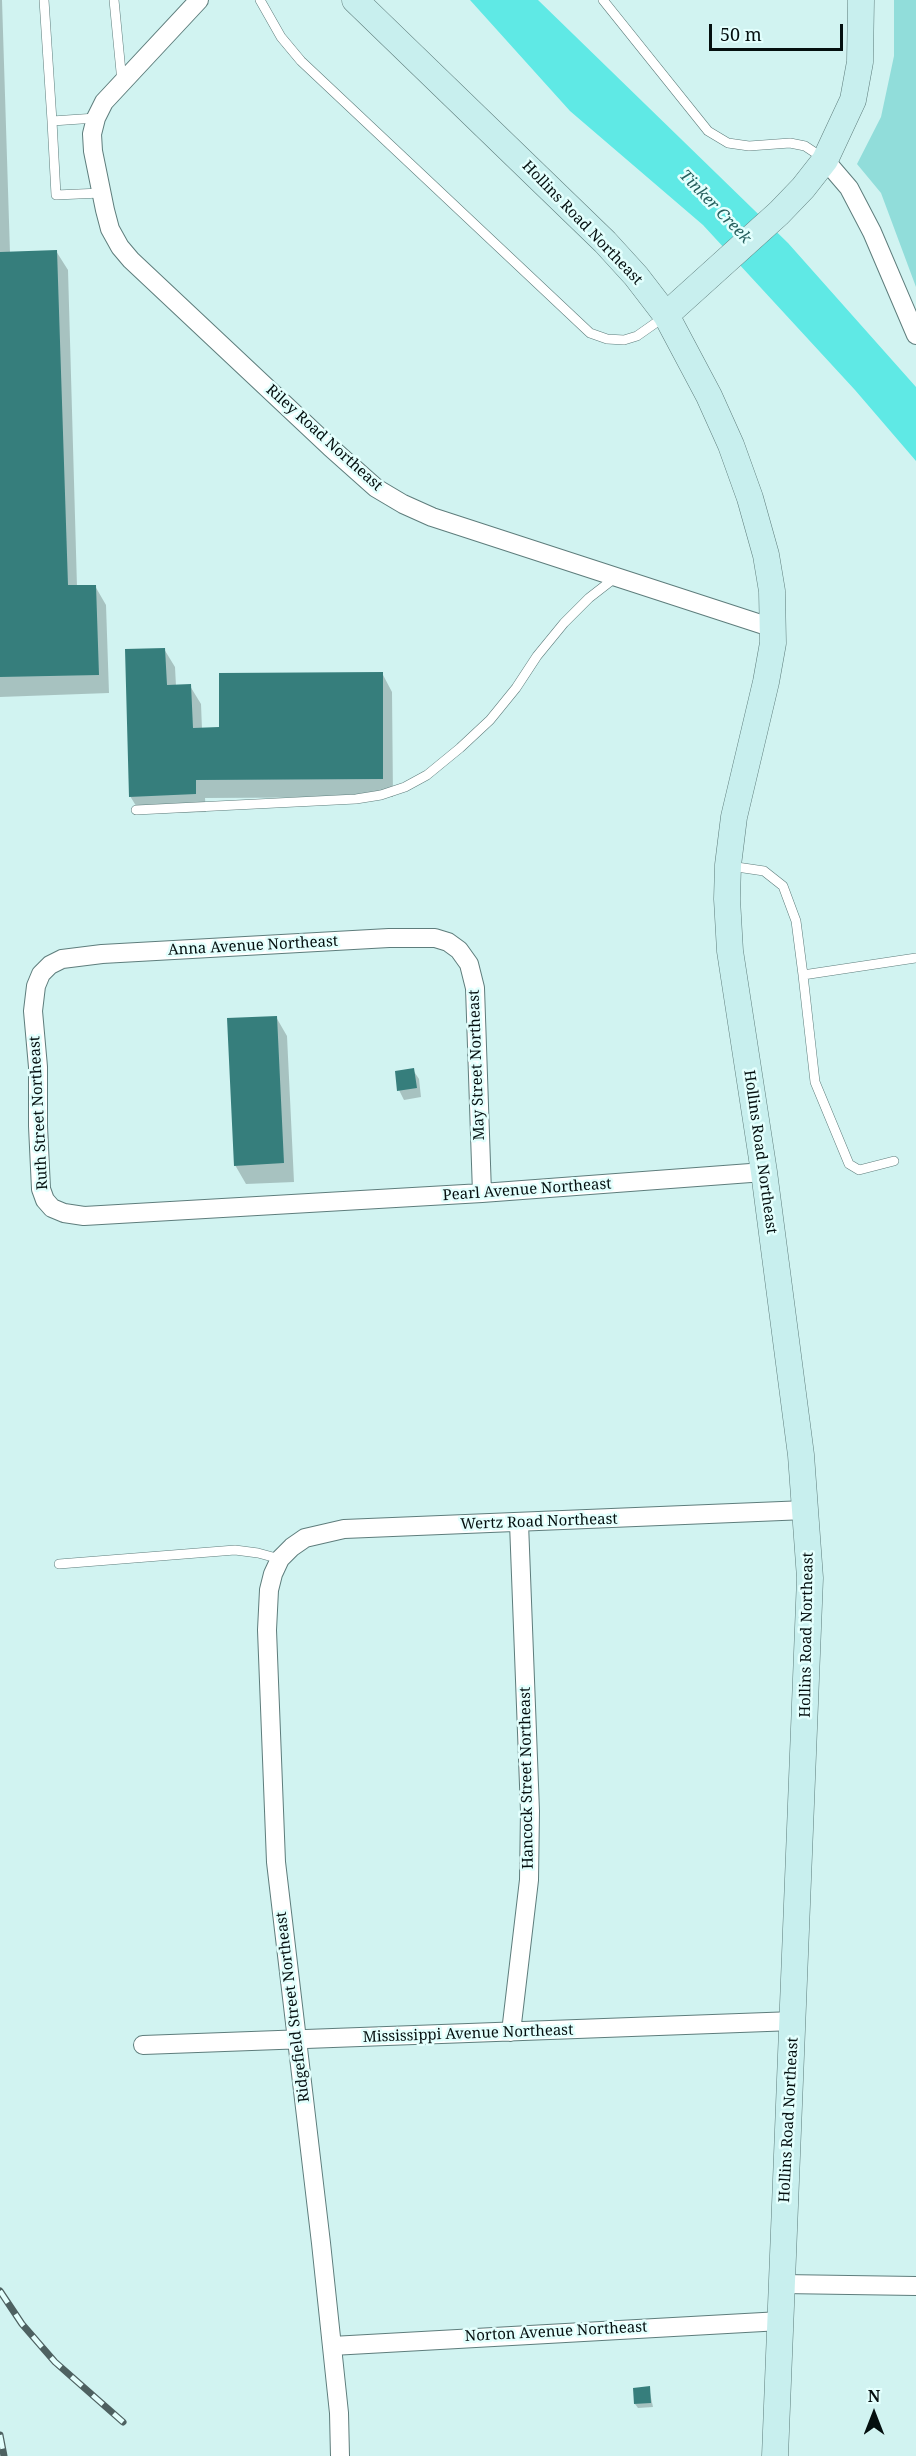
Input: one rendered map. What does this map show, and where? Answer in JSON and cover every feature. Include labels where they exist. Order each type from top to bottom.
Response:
[{"type":"main road","name":"Hollins Road Northeast","points":[[356,0],[605,242],[636,276],[666,315],[710,396],[750,498],[766,555],[772,591],[773,628],[766,682],[734,817],[728,865],[727,899],[730,951],[764,1172],[806,1510],[810,1578],[775,2456]]},
{"type":"main road","points":[[666,315],[779,213],[825,160],[853,100],[860,62],[861,0]]},
{"type":"street","name":"Riley Road Northeast","points":[[199,0],[104,102],[96,118],[92,134],[93,151],[101,193],[110,229],[120,247],[131,260],[330,447],[376,488],[403,504],[432,517],[773,628]]},
{"type":"street","points":[[825,160],[849,188],[872,232],[916,335]]},
{"type":"street","name":"Anna Avenue Northeast","points":[[124,953],[381,938]]},
{"type":"street","name":"May Street Northeast","points":[[381,938],[435,938],[448,942],[459,950],[469,964],[475,988],[482,1193]]},
{"type":"street","name":"Ruth Street Northeast","points":[[124,953],[62,959],[50,964],[41,974],[36,986],[33,1011],[38,1067],[41,1189],[45,1200],[52,1208],[64,1213],[84,1216],[289,1204]]},
{"type":"street","name":"Pearl Avenue Northeast","points":[[289,1204],[482,1193],[764,1172]]},
{"type":"street","name":"Wertz Road Northeast","points":[[280,1559],[305,1538],[344,1529],[806,1510]]},
{"type":"street","name":"Hancock Street Northeast","points":[[511,2032],[523,1940],[530,1811],[519,1523]]},
{"type":"street","name":"Ridgefield Street Northeast","points":[[280,1559],[269,1590],[270,1720],[276,1862],[332,2346],[339,2413],[340,2456]]},
{"type":"street","name":"Mississippi Avenue Northeast","points":[[143,2044],[794,2021]]},
{"type":"street","points":[[782,2284],[916,2286]]},
{"type":"street","name":"Norton Avenue Northeast","points":[[332,2346],[781,2321]]},
{"type":"lane","points":[[44,0],[56,195],[101,193]]},
{"type":"lane","points":[[114,0],[122,82]]},
{"type":"lane","points":[[260,0],[281,37],[301,61],[590,333],[608,339],[624,340],[637,336],[666,315]]},
{"type":"lane","points":[[603,0],[708,131],[728,143],[749,146],[790,143],[805,146],[825,160]]},
{"type":"lane","points":[[52,121],[96,118]]},
{"type":"lane","points":[[136,810],[356,799],[381,795],[405,787],[427,775],[490,720],[564,623],[618,576]]},
{"type":"lane","points":[[728,865],[764,871],[783,886],[796,921],[815,1082],[849,1164],[859,1170],[894,1161]]},
{"type":"lane","points":[[803,975],[916,958]]},
{"type":"lane","points":[[59,1564],[235,1550],[280,1559]]},
{"type":"shaded area","points":[[894,0],[916,0],[916,287],[881,193],[857,164],[881,117],[894,56]]},
{"type":"water","name":"Tinker Creek","points":[[470,0],[538,0],[788,243],[916,387],[916,461],[855,390],[703,225],[570,111]]},
{"type":"building","points":[[57,250],[68,585],[96,585],[99,675],[0,677],[0,252]]},
{"type":"building","points":[[165,648],[167,685],[191,684],[193,728],[219,727],[219,673],[383,672],[383,779],[196,780],[196,794],[129,797],[125,649]]},
{"type":"building","points":[[277,1016],[284,1163],[234,1166],[227,1018]]},
{"type":"building","points":[[414,1068],[417,1088],[397,1091],[395,1071]]},
{"type":"building","points":[[650,2386],[651,2403],[634,2404],[633,2388]]},
{"type":"railway","points":[[0,2291],[22,2324],[55,2362],[123,2422]]},
{"type":"railway","points":[[0,2435],[4,2456]]}]
